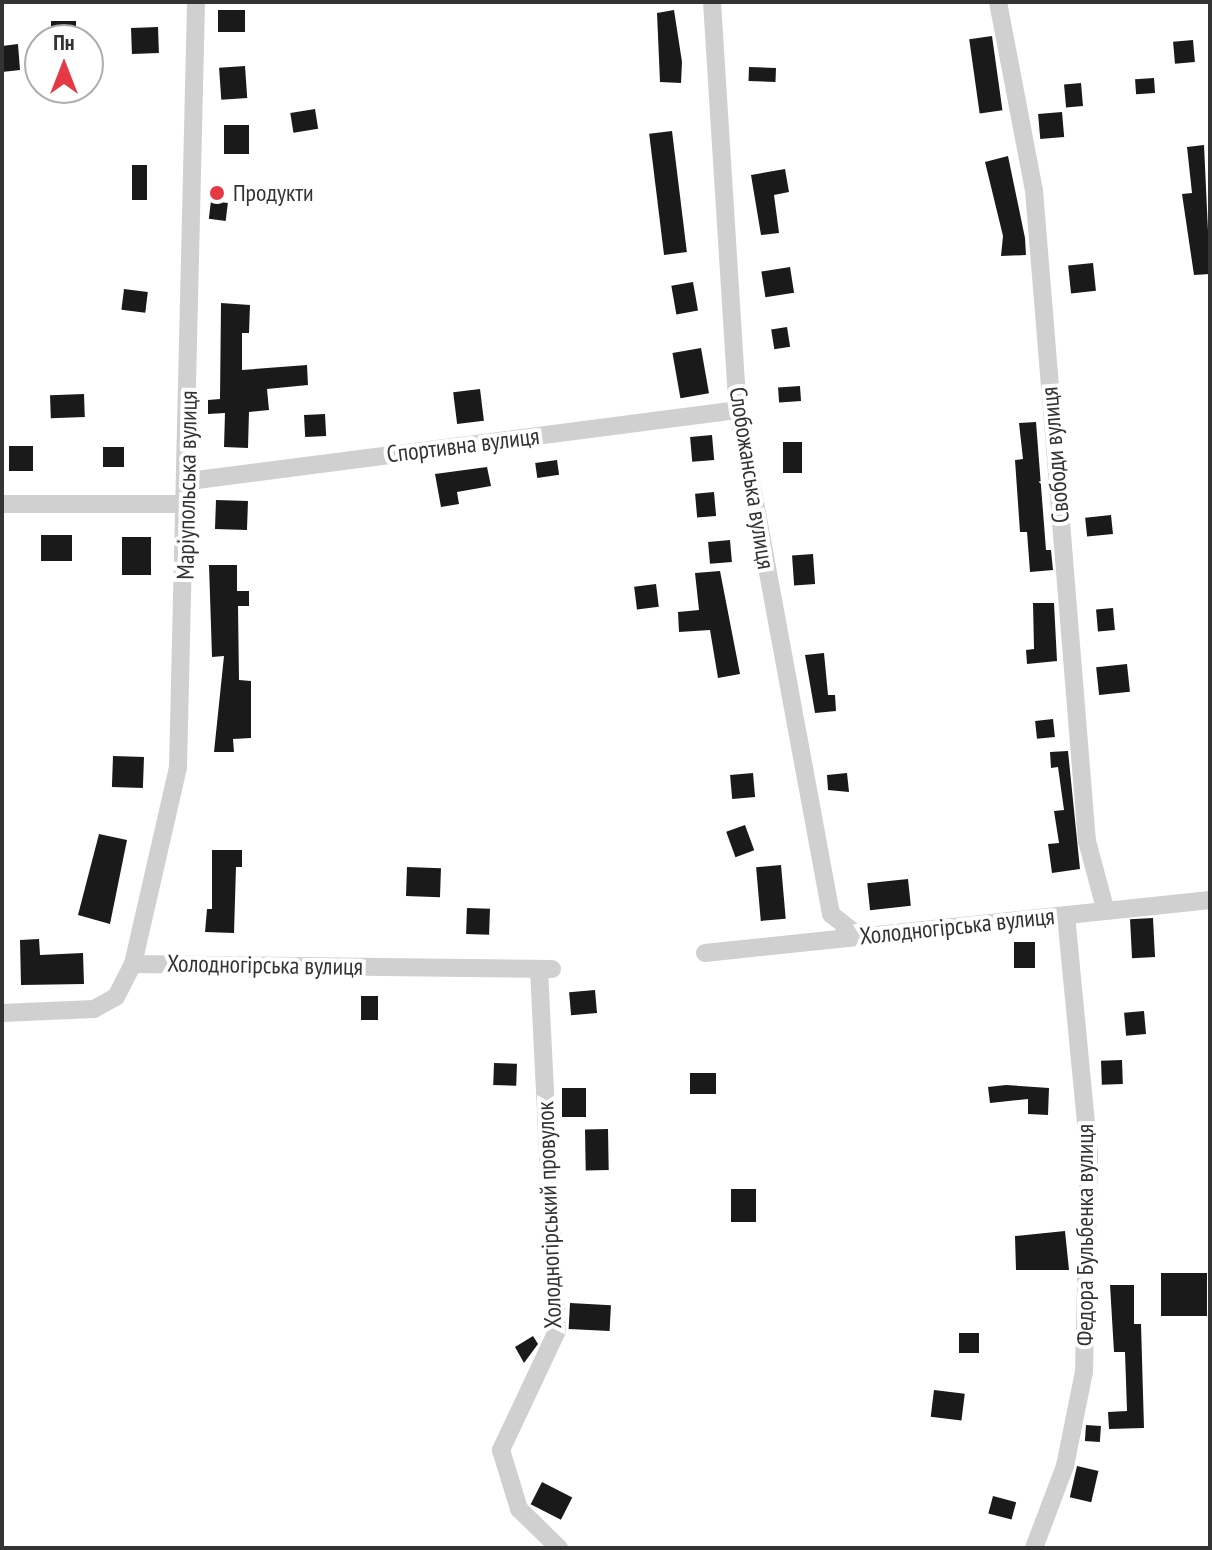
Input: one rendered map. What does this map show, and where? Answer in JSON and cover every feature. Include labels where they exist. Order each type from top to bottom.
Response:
[{"type":"street","name":"Маріупольська вулиця","points":[[133,964],[178,767],[189,481],[196,2]]},
{"type":"street","name":"Слобожанська вулиця","points":[[712,2],[738,410],[831,914],[858,936]]},
{"type":"street","name":"Свободи вулиця","points":[[998,2],[1034,190],[1087,841],[1105,908]]},
{"type":"street","name":"Спортивна вулиця","points":[[189,481],[738,410]]},
{"type":"street","points":[[2,504],[188,504]]},
{"type":"street","name":"Холодногірська вулиця","points":[[705,953],[1066,915],[1105,908],[1210,900]]},
{"type":"street","name":"Федора Бульбенка вулиця","points":[[1034,1548],[1065,1466],[1084,1372],[1089,1154],[1066,915]]},
{"type":"street","name":"Холодногірська вулиця","points":[[2,1013],[94,1009],[116,997],[133,964],[545,969]]},
{"type":"street","name":"Холодногірський провулок","points":[[545,969],[557,1331],[501,1450],[519,1509],[559,1548]]},
{"type":"building","points":[[218,10],[245,10],[245,32],[218,32]]},
{"type":"building","points":[[674,10],[682,62],[681,83],[660,82],[657,13]]},
{"type":"building","points":[[51,21],[76,21],[76,24],[51,24]]},
{"type":"building","points":[[158,27],[159,53],[132,54],[131,28]]},
{"type":"building","points":[[992,36],[1002,110],[980,113],[969,39]]},
{"type":"building","points":[[1193,40],[1195,62],[1175,64],[1173,42]]},
{"type":"building","points":[[18,44],[20,70],[2,72],[2,46]]},
{"type":"building","points":[[245,66],[247,98],[221,100],[219,68]]},
{"type":"building","points":[[749,67],[776,68],[775,82],[749,81]]},
{"type":"building","points":[[1154,78],[1155,93],[1136,94],[1135,79]]},
{"type":"building","points":[[1081,83],[1083,106],[1066,107],[1064,84]]},
{"type":"building","points":[[315,109],[318,129],[293,133],[290,113]]},
{"type":"building","points":[[1062,112],[1064,137],[1040,139],[1038,114]]},
{"type":"building","points":[[224,125],[249,125],[249,154],[224,154]]},
{"type":"building","points":[[672,131],[687,252],[664,255],[649,134]]},
{"type":"building","points":[[1204,145],[1210,274],[1194,275],[1182,194],[1192,193],[1187,147]]},
{"type":"building","points":[[1008,156],[1026,255],[1001,256],[1003,236],[985,162]]},
{"type":"building","points":[[132,165],[147,165],[147,200],[132,200]]},
{"type":"building","points":[[785,169],[789,192],[774,195],[779,233],[761,235],[751,175]]},
{"type":"building","points":[[211,201],[228,203],[226,221],[209,219]]},
{"type":"building","points":[[1093,263],[1096,291],[1071,293],[1068,266]]},
{"type":"building","points":[[790,267],[794,293],[765,297],[761,272]]},
{"type":"building","points":[[693,282],[698,311],[676,314],[671,286]]},
{"type":"building","points":[[124,289],[148,292],[145,313],[121,310]]},
{"type":"building","points":[[221,303],[250,305],[249,333],[242,333],[242,370],[307,365],[308,385],[267,389],[269,410],[249,412],[248,448],[224,447],[225,413],[208,414],[208,400],[220,399]]},
{"type":"building","points":[[787,327],[790,347],[774,349],[771,330]]},
{"type":"building","points":[[701,348],[709,393],[680,398],[672,353]]},
{"type":"building","points":[[800,386],[801,401],[779,402],[778,388]]},
{"type":"building","points":[[480,389],[484,421],[457,424],[453,392]]},
{"type":"building","points":[[84,394],[85,417],[51,418],[50,395]]},
{"type":"building","points":[[325,414],[326,436],[305,437],[304,415]]},
{"type":"building","points":[[1036,422],[1046,550],[1051,550],[1053,570],[1030,572],[1027,532],[1020,532],[1015,460],[1023,459],[1019,423]]},
{"type":"building","points":[[712,435],[714,460],[692,462],[690,437]]},
{"type":"building","points":[[783,442],[802,442],[802,473],[783,473]]},
{"type":"building","points":[[9,446],[33,446],[33,471],[9,471]]},
{"type":"building","points":[[103,447],[124,447],[124,467],[103,467]]},
{"type":"building","points":[[557,460],[559,475],[537,478],[535,463]]},
{"type":"building","points":[[487,467],[491,486],[457,492],[459,504],[441,507],[435,474]]},
{"type":"building","points":[[714,492],[716,516],[697,518],[695,494]]},
{"type":"building","points":[[216,500],[248,501],[247,530],[215,529]]},
{"type":"building","points":[[1111,515],[1113,534],[1087,537],[1085,518]]},
{"type":"building","points":[[41,535],[72,535],[72,561],[41,561]]},
{"type":"building","points":[[122,537],[151,537],[151,575],[122,575]]},
{"type":"building","points":[[730,540],[732,562],[710,564],[708,542]]},
{"type":"building","points":[[813,554],[815,584],[794,585],[792,555]]},
{"type":"building","points":[[209,565],[237,565],[237,591],[249,591],[249,606],[238,606],[239,680],[251,681],[251,738],[233,739],[234,752],[214,752],[224,656],[212,657]]},
{"type":"building","points":[[720,571],[740,674],[718,678],[710,630],[679,632],[678,612],[699,610],[695,573]]},
{"type":"building","points":[[656,584],[659,607],[637,610],[634,587]]},
{"type":"building","points":[[1033,603],[1054,603],[1057,661],[1027,664],[1026,650],[1034,649]]},
{"type":"building","points":[[1113,608],[1115,630],[1098,631],[1096,609]]},
{"type":"building","points":[[824,653],[828,695],[835,695],[836,711],[815,713],[805,655]]},
{"type":"building","points":[[1127,664],[1130,692],[1099,695],[1096,667]]},
{"type":"building","points":[[1053,719],[1055,737],[1037,739],[1035,721]]},
{"type":"building","points":[[1068,751],[1080,869],[1052,873],[1048,844],[1059,843],[1054,811],[1064,810],[1058,767],[1051,768],[1050,752]]},
{"type":"building","points":[[113,756],[144,757],[143,788],[112,787]]},
{"type":"building","points":[[753,773],[755,797],[732,799],[730,775]]},
{"type":"building","points":[[847,773],[849,792],[828,790],[827,775]]},
{"type":"building","points":[[745,825],[754,850],[735,857],[726,832]]},
{"type":"building","points":[[99,834],[127,840],[110,924],[78,915]]},
{"type":"building","points":[[212,850],[242,850],[242,867],[236,867],[234,933],[205,932],[207,909],[212,909]]},
{"type":"building","points":[[781,865],[786,919],[761,921],[756,867]]},
{"type":"building","points":[[407,867],[441,868],[440,897],[406,896]]},
{"type":"building","points":[[908,879],[911,906],[870,910],[867,883]]},
{"type":"building","points":[[467,908],[490,909],[489,935],[466,934]]},
{"type":"building","points":[[1153,918],[1155,957],[1132,958],[1130,919]]},
{"type":"building","points":[[39,939],[40,955],[83,953],[84,984],[21,985],[20,940]]},
{"type":"building","points":[[1014,942],[1035,942],[1035,968],[1014,968]]},
{"type":"building","points":[[595,990],[597,1013],[571,1015],[569,992]]},
{"type":"building","points":[[361,996],[378,996],[378,1020],[361,1020]]},
{"type":"building","points":[[1144,1011],[1146,1034],[1126,1036],[1124,1013]]},
{"type":"building","points":[[1122,1060],[1123,1084],[1102,1085],[1101,1061]]},
{"type":"building","points":[[494,1063],[517,1064],[516,1086],[493,1085]]},
{"type":"building","points":[[690,1073],[716,1073],[716,1094],[690,1094]]},
{"type":"building","points":[[988,1087],[1049,1088],[1048,1115],[1028,1114],[1028,1099],[990,1103]]},
{"type":"building","points":[[562,1088],[586,1088],[586,1117],[562,1117]]},
{"type":"building","points":[[585,1129],[608,1129],[609,1170],[586,1170]]},
{"type":"building","points":[[731,1189],[756,1189],[756,1222],[731,1222]]},
{"type":"building","points":[[1065,1231],[1069,1270],[1016,1270],[1015,1236]]},
{"type":"building","points":[[1161,1273],[1207,1273],[1207,1316],[1161,1316]]},
{"type":"building","points":[[1110,1285],[1134,1285],[1134,1324],[1141,1324],[1144,1428],[1109,1429],[1108,1412],[1127,1411],[1125,1352],[1114,1352]]},
{"type":"building","points":[[570,1303],[611,1305],[610,1331],[569,1329]]},
{"type":"building","points":[[959,1333],[979,1333],[979,1353],[959,1353]]},
{"type":"building","points":[[533,1336],[538,1344],[524,1363],[515,1347]]},
{"type":"building","points":[[934,1390],[965,1394],[961,1421],[931,1417]]},
{"type":"building","points":[[1086,1425],[1101,1426],[1100,1442],[1085,1441]]},
{"type":"building","points":[[1077,1466],[1098,1471],[1091,1502],[1070,1497]]},
{"type":"building","points":[[542,1482],[572,1497],[561,1520],[531,1504]]},
{"type":"building","points":[[993,1496],[1016,1502],[1012,1520],[988,1513]]},
{"type":"place","name":"Продукти","points":[[217,193]]}]
